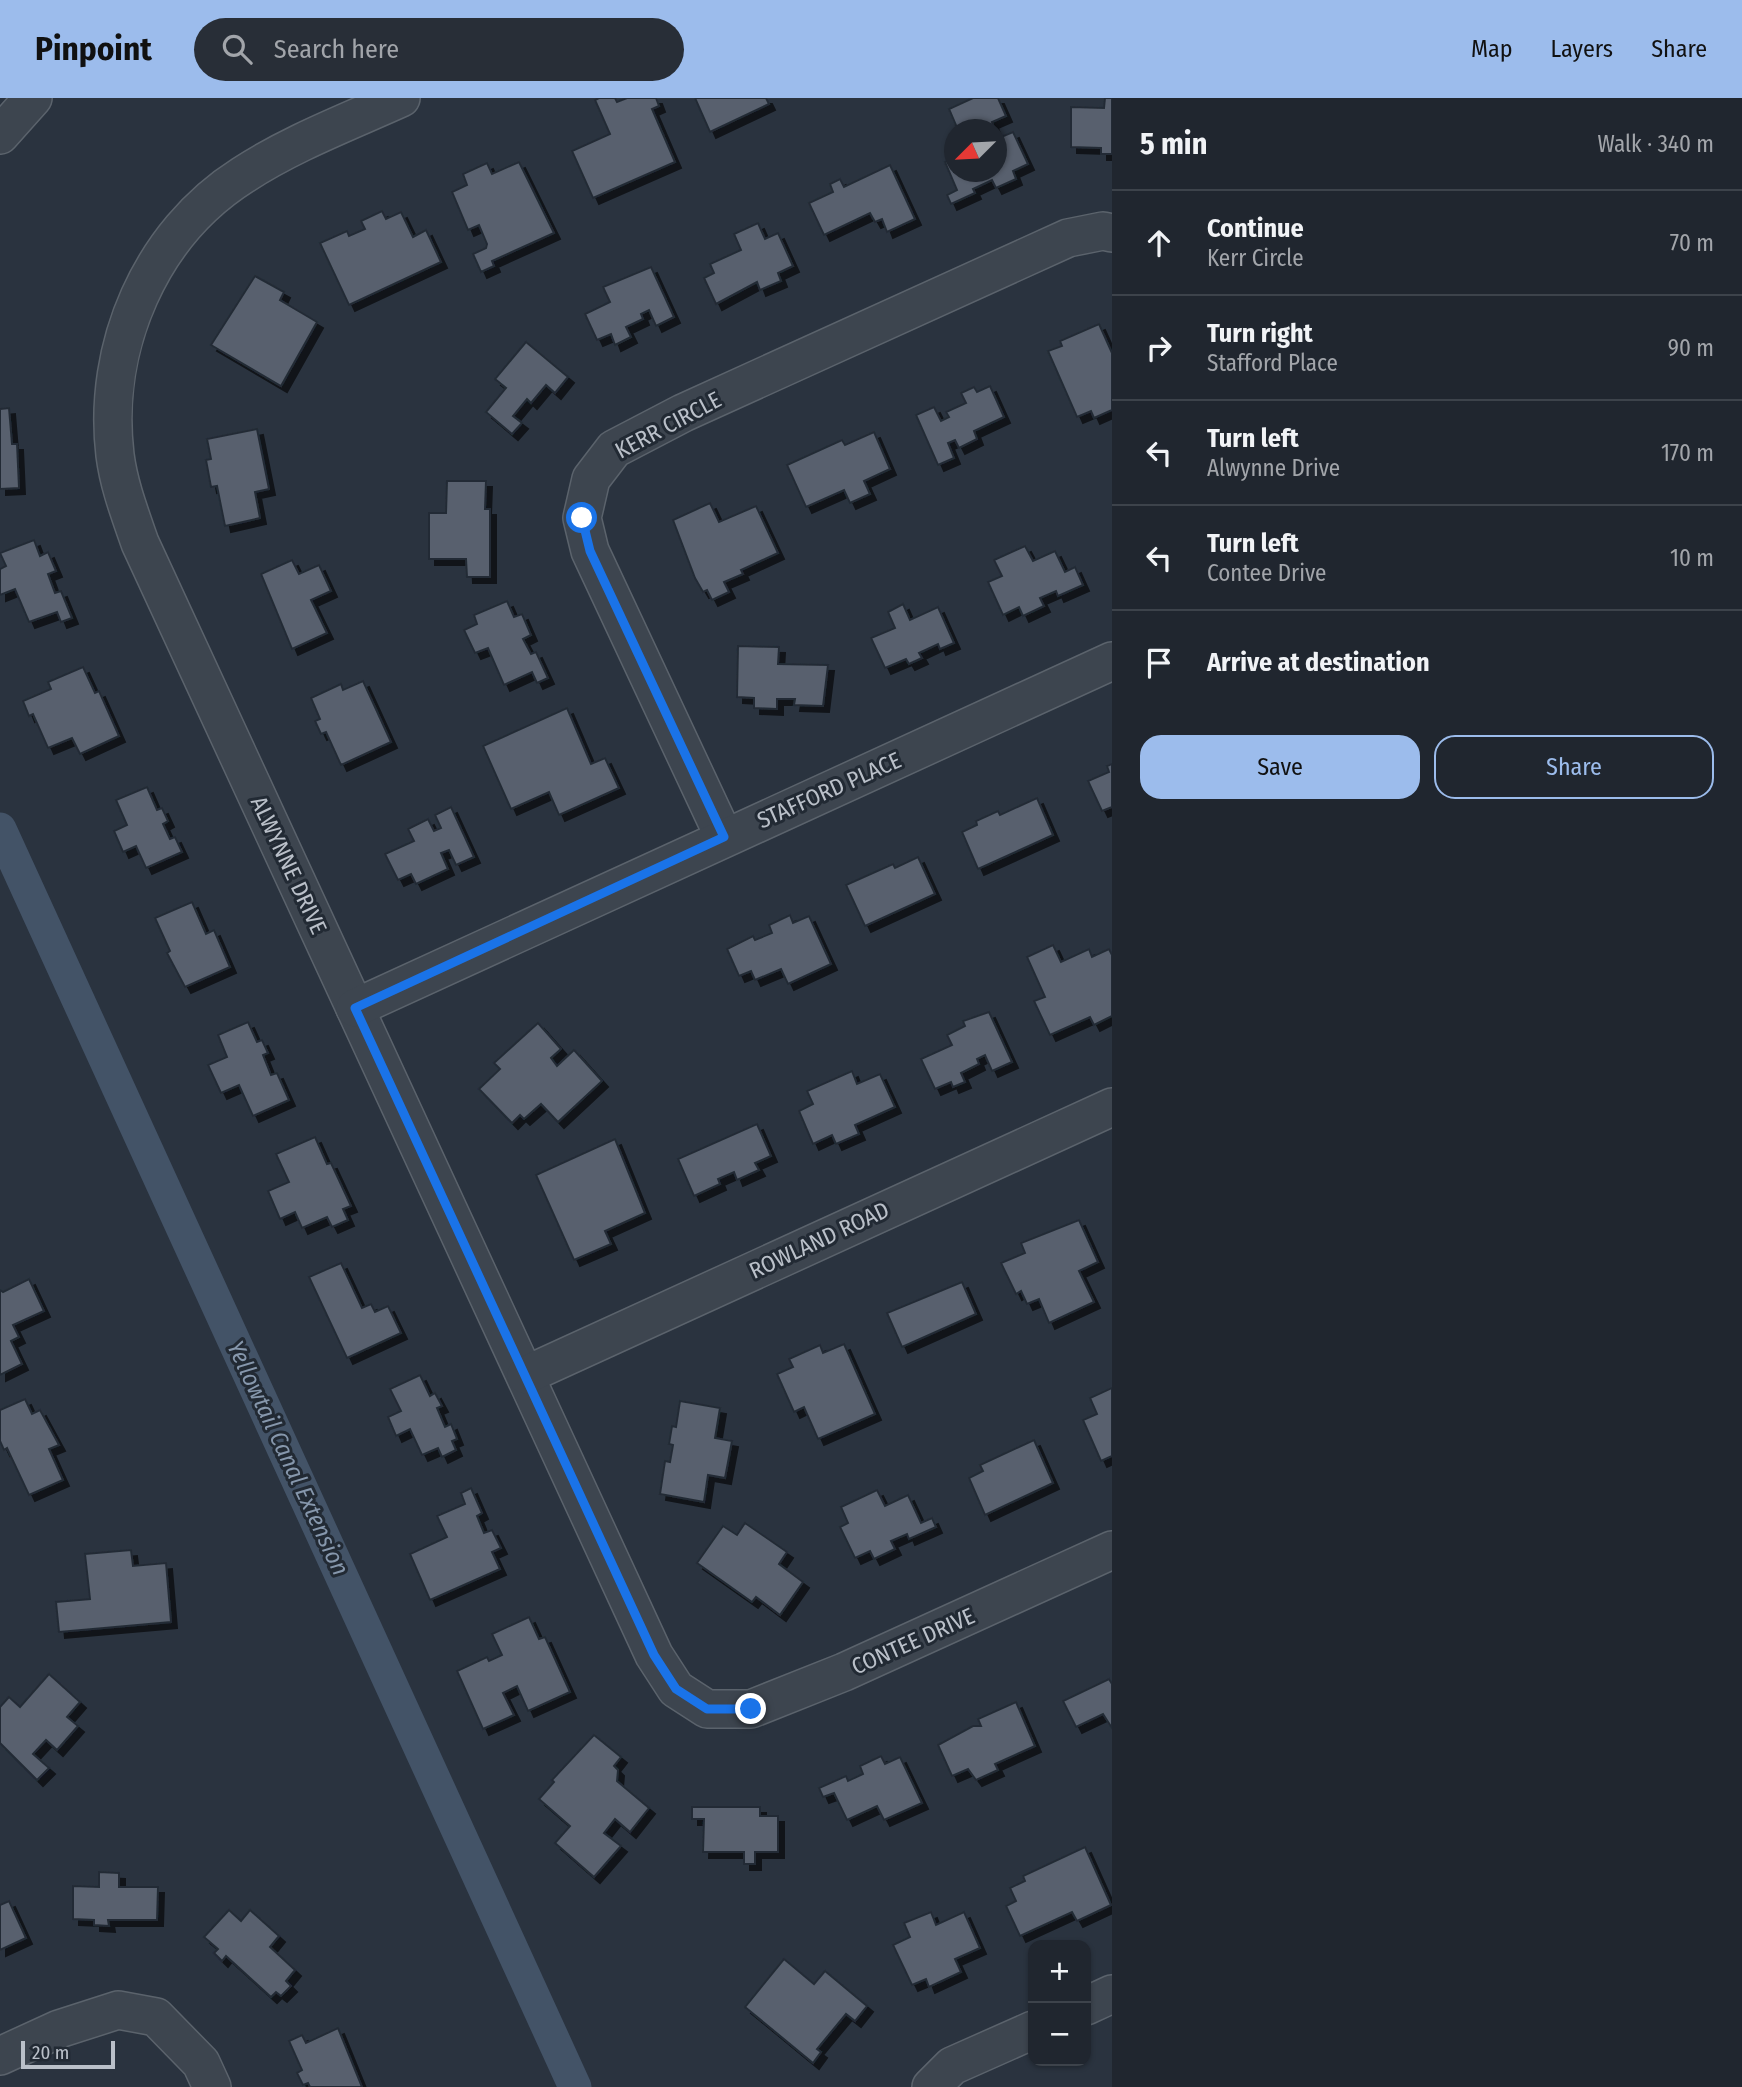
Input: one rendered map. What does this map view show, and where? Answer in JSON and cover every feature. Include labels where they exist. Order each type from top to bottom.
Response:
[{"type":"street","points":[[0,135],[33,98]]},
{"type":"street","name":"ALWYNNE DRIVE","points":[[401,98],[285,150],[242,176],[211,198],[179,232],[147,275],[127,325],[116,381],[113,415],[122,491],[139,542],[654,1655],[676,1689],[707,1709]]},
{"type":"street","name":"KERR CIRCLE","points":[[724,837],[590,551],[582,518],[591,479],[614,449],[683,414],[1068,238],[1103,231],[1112,233]]},
{"type":"street","name":"STAFFORD PLACE","points":[[355,1008],[1112,661]]},
{"type":"street","name":"ROWLAND ROAD","points":[[526,1375],[1112,1107]]},
{"type":"street","name":"CONTEE DRIVE","points":[[707,1709],[751,1709],[833,1677],[1112,1550]]},
{"type":"street","points":[[1091,2004],[1112,1994]]},
{"type":"street","points":[[0,2056],[59,2029],[118,2010],[156,2017],[201,2063],[212,2087]]},
{"type":"street","points":[[931,2087],[952,2066],[1028,2032]]},
{"type":"building","points":[[615,98],[617,102],[627,98],[656,98],[659,106],[652,109],[675,162],[593,198],[572,151],[610,134],[595,100]]},
{"type":"building","points":[[695,98],[766,98],[769,104],[710,132]]},
{"type":"building","points":[[973,98],[998,98],[1006,116],[999,119],[953,119],[949,109]]},
{"type":"building","points":[[1105,98],[1112,98],[1112,154],[1101,154],[1101,148],[1071,147],[1071,107],[1104,108]]},
{"type":"building","points":[[1013,132],[1028,164],[1013,171],[1016,179],[996,188],[993,182],[1007,182],[1007,135]]},
{"type":"building","points":[[519,162],[554,233],[492,261],[494,266],[481,272],[473,254],[486,248],[487,244],[479,225],[468,230],[452,192],[467,185],[463,174],[487,163],[492,174]]},
{"type":"building","points":[[890,165],[915,219],[887,232],[882,219],[875,222],[870,213],[824,235],[809,203],[833,192],[830,184],[840,179],[844,187]]},
{"type":"building","points":[[954,182],[988,182],[973,189],[975,193],[951,204],[947,195],[957,190]]},
{"type":"building","points":[[382,211],[386,219],[401,212],[413,237],[426,230],[441,262],[349,305],[320,243],[347,231],[349,236],[365,229],[361,221]]},
{"type":"building","points":[[758,223],[765,239],[778,233],[793,266],[778,273],[781,281],[760,290],[757,282],[716,304],[704,278],[714,273],[710,264],[741,250],[734,234]]},
{"type":"building","points":[[651,267],[674,317],[656,326],[649,310],[641,314],[643,319],[626,327],[631,337],[615,345],[611,334],[597,340],[585,314],[610,302],[603,287]]},
{"type":"building","points":[[255,276],[284,292],[280,300],[317,322],[281,386],[211,345]]},
{"type":"building","points":[[1099,324],[1112,353],[1112,410],[1094,418],[1091,411],[1077,417],[1048,351],[1062,346],[1060,341]]},
{"type":"building","points":[[526,342],[568,377],[555,393],[546,385],[531,403],[527,399],[513,416],[522,423],[512,434],[486,412],[506,388],[495,379]]},
{"type":"building","points":[[990,386],[1004,417],[974,431],[977,439],[959,448],[955,440],[948,443],[954,458],[938,465],[916,415],[934,407],[941,421],[949,417],[946,412],[966,403],[961,393],[974,387],[977,392]]},
{"type":"building","points":[[9,408],[12,444],[17,444],[19,488],[0,489],[0,409]]},
{"type":"building","points":[[257,429],[269,489],[255,492],[260,518],[225,526],[217,486],[211,487],[206,460],[211,459],[207,439]]},
{"type":"building","points":[[874,432],[890,469],[864,481],[870,494],[850,503],[844,490],[806,507],[787,465],[842,440],[845,445]]},
{"type":"building","points":[[447,481],[486,481],[485,509],[490,509],[490,577],[467,577],[466,559],[429,559],[429,513],[446,513]]},
{"type":"building","points":[[710,503],[719,522],[756,506],[778,553],[741,570],[743,574],[724,582],[729,592],[712,600],[707,590],[703,592],[695,578],[673,520]]},
{"type":"building","points":[[34,540],[40,556],[48,552],[56,571],[48,574],[55,593],[61,591],[72,618],[61,622],[57,612],[29,622],[15,589],[0,595],[0,569],[6,566],[0,553]]},
{"type":"building","points":[[1025,546],[1033,561],[1055,551],[1065,572],[1075,567],[1083,585],[1058,596],[1056,591],[1040,598],[1044,606],[1023,616],[1019,607],[1003,615],[988,582],[1002,576],[994,560]]},
{"type":"building","points":[[292,560],[299,574],[319,565],[331,591],[311,600],[327,633],[292,649],[261,574]]},
{"type":"building","points":[[507,601],[514,617],[522,614],[531,635],[523,639],[531,654],[536,652],[548,678],[537,683],[532,672],[504,685],[488,648],[475,653],[464,630],[477,624],[474,615]]},
{"type":"building","points":[[903,604],[910,620],[938,607],[954,643],[940,649],[938,644],[919,653],[922,658],[909,664],[906,659],[885,668],[871,638],[895,628],[888,612]]},
{"type":"building","points":[[738,646],[779,647],[778,664],[828,665],[823,706],[794,705],[795,699],[777,699],[777,709],[754,708],[754,698],[737,697]]},
{"type":"building","points":[[83,667],[95,693],[99,691],[119,736],[80,754],[72,738],[48,748],[33,714],[29,716],[23,701],[51,689],[48,682]]},
{"type":"building","points":[[363,681],[391,742],[341,765],[326,732],[321,734],[315,721],[320,719],[311,698],[341,684],[343,690]]},
{"type":"building","points":[[567,708],[591,764],[605,758],[619,788],[559,815],[549,792],[511,809],[483,746]]},
{"type":"building","points":[[1112,764],[1112,807],[1102,811],[1088,781],[1109,772],[1107,766]]},
{"type":"building","points":[[147,787],[157,810],[162,808],[168,821],[163,824],[170,839],[175,837],[182,852],[146,868],[136,846],[123,852],[114,831],[127,825],[116,800]]},
{"type":"building","points":[[1037,798],[1053,835],[978,869],[962,832],[977,825],[976,821],[998,811],[1000,815]]},
{"type":"building","points":[[451,807],[474,857],[456,865],[449,850],[441,853],[448,869],[416,884],[411,874],[398,880],[385,854],[414,841],[408,829],[428,819],[434,831],[441,828],[435,815]]},
{"type":"building","points":[[918,857],[935,894],[865,926],[846,885],[893,864],[895,868]]},
{"type":"building","points":[[192,902],[206,934],[214,930],[230,967],[185,987],[167,953],[170,951],[155,918]]},
{"type":"building","points":[[790,915],[793,923],[809,916],[831,964],[788,984],[781,969],[755,980],[751,971],[739,976],[727,949],[753,936],[755,940],[772,933],[769,925]]},
{"type":"building","points":[[1053,945],[1061,962],[1089,949],[1092,957],[1109,949],[1112,955],[1112,1016],[1094,1025],[1090,1017],[1050,1035],[1034,1001],[1045,997],[1027,957]]},
{"type":"building","points":[[989,1012],[1012,1062],[992,1071],[985,1055],[977,1059],[979,1064],[961,1073],[965,1082],[953,1087],[951,1082],[935,1089],[921,1059],[952,1045],[947,1035],[965,1026],[963,1021]]},
{"type":"building","points":[[248,1022],[257,1042],[262,1040],[268,1053],[263,1055],[271,1075],[277,1073],[289,1100],[253,1116],[239,1085],[221,1093],[208,1065],[227,1057],[218,1035]]},
{"type":"building","points":[[538,1023],[561,1049],[551,1058],[557,1066],[574,1050],[602,1081],[558,1122],[541,1104],[524,1119],[520,1115],[512,1123],[479,1089],[500,1069],[494,1063]]},
{"type":"building","points":[[852,1071],[857,1084],[880,1074],[895,1107],[855,1125],[859,1134],[836,1144],[832,1135],[813,1144],[799,1111],[813,1104],[807,1091]]},
{"type":"building","points":[[757,1124],[771,1156],[755,1163],[759,1170],[737,1180],[734,1172],[718,1179],[720,1184],[694,1196],[678,1159]]},
{"type":"building","points":[[315,1137],[327,1164],[331,1163],[351,1206],[343,1209],[348,1220],[332,1227],[327,1217],[302,1228],[295,1212],[280,1219],[268,1191],[289,1182],[276,1154]]},
{"type":"building","points":[[615,1139],[645,1213],[605,1231],[611,1244],[574,1260],[536,1175]]},
{"type":"building","points":[[1079,1220],[1098,1262],[1079,1271],[1094,1302],[1049,1323],[1039,1299],[1027,1304],[1021,1291],[1016,1294],[1001,1263],[1025,1253],[1021,1243]]},
{"type":"building","points":[[341,1263],[362,1308],[371,1304],[375,1312],[388,1306],[401,1333],[347,1358],[309,1277]]},
{"type":"building","points":[[29,1279],[44,1311],[13,1325],[19,1337],[11,1341],[22,1364],[0,1375],[0,1290],[3,1292]]},
{"type":"building","points":[[962,1282],[976,1314],[902,1347],[887,1313]]},
{"type":"building","points":[[844,1344],[875,1414],[818,1439],[804,1407],[794,1412],[777,1374],[793,1367],[789,1359],[820,1345],[823,1353]]},
{"type":"building","points":[[420,1375],[430,1396],[435,1393],[442,1406],[437,1408],[445,1427],[451,1424],[457,1439],[452,1441],[456,1450],[442,1457],[438,1448],[422,1455],[410,1429],[396,1436],[388,1417],[401,1411],[390,1389]]},
{"type":"building","points":[[1112,1388],[1112,1456],[1101,1461],[1083,1420],[1097,1414],[1090,1398]]},
{"type":"building","points":[[25,1399],[32,1414],[40,1410],[59,1445],[49,1449],[63,1480],[29,1495],[7,1448],[4,1450],[0,1441],[0,1410]]},
{"type":"building","points":[[680,1401],[720,1408],[715,1438],[732,1441],[725,1478],[708,1475],[704,1502],[660,1494],[665,1461],[670,1462],[673,1445],[669,1444],[672,1426],[676,1427]]},
{"type":"building","points":[[1034,1440],[1053,1483],[985,1515],[969,1478],[983,1471],[980,1465]]},
{"type":"building","points":[[471,1488],[482,1513],[477,1516],[484,1533],[492,1530],[501,1548],[492,1552],[500,1569],[430,1600],[410,1554],[447,1537],[437,1516],[465,1504],[461,1493]]},
{"type":"building","points":[[877,1490],[885,1506],[908,1495],[921,1523],[932,1518],[936,1527],[909,1539],[907,1534],[891,1541],[895,1549],[874,1559],[870,1551],[855,1558],[840,1527],[848,1523],[841,1507]]},
{"type":"building","points":[[745,1523],[787,1552],[779,1564],[803,1582],[780,1615],[756,1597],[752,1602],[697,1563],[723,1526],[737,1535]]},
{"type":"building","points":[[131,1550],[133,1566],[166,1563],[171,1622],[59,1632],[56,1602],[90,1599],[85,1554]]},
{"type":"building","points":[[529,1617],[539,1639],[545,1637],[570,1692],[528,1711],[517,1686],[503,1693],[514,1715],[483,1729],[457,1671],[487,1657],[489,1661],[502,1655],[492,1634]]},
{"type":"building","points":[[49,1674],[80,1702],[67,1717],[78,1726],[57,1750],[46,1740],[33,1754],[49,1768],[37,1780],[0,1743],[0,1707],[9,1697],[20,1707]]},
{"type":"building","points":[[1109,1679],[1112,1684],[1112,1728],[1103,1714],[1076,1727],[1063,1701]]},
{"type":"building","points":[[1016,1702],[1035,1746],[995,1764],[998,1770],[976,1780],[968,1769],[952,1776],[938,1745],[973,1726],[981,1726],[978,1719]]},
{"type":"building","points":[[594,1735],[621,1757],[614,1766],[618,1770],[617,1781],[649,1808],[630,1832],[615,1819],[604,1833],[621,1846],[594,1877],[555,1843],[570,1826],[539,1799],[554,1782],[552,1780]]},
{"type":"building","points":[[881,1756],[885,1764],[900,1757],[922,1803],[884,1820],[877,1806],[847,1820],[834,1793],[823,1797],[819,1788],[846,1776],[848,1781],[863,1774],[860,1766]]},
{"type":"building","points":[[692,1807],[760,1807],[760,1816],[778,1816],[778,1852],[755,1852],[755,1864],[744,1864],[744,1852],[703,1852],[704,1819],[692,1819]]},
{"type":"building","points":[[1085,1847],[1111,1905],[1077,1921],[1072,1912],[1020,1936],[1006,1906],[1016,1901],[1010,1888],[1025,1881],[1023,1876]]},
{"type":"building","points":[[99,1872],[119,1873],[119,1887],[158,1887],[157,1920],[108,1920],[109,1926],[94,1925],[94,1920],[73,1919],[73,1886],[99,1887]]},
{"type":"building","points":[[9,1901],[26,1938],[0,1950],[0,1905]]},
{"type":"building","points":[[229,1910],[241,1921],[250,1910],[279,1936],[270,1947],[295,1970],[286,1981],[291,1986],[281,1996],[276,1992],[271,1997],[226,1956],[222,1961],[214,1953],[218,1949],[204,1937]]},
{"type":"building","points":[[931,1912],[936,1925],[964,1912],[980,1948],[955,1959],[961,1972],[929,1987],[926,1979],[912,1985],[893,1945],[910,1937],[904,1923]]},
{"type":"building","points":[[784,1959],[814,1984],[825,1971],[867,2006],[855,2021],[846,2014],[817,2049],[821,2052],[813,2063],[745,2007]]},
{"type":"building","points":[[338,2028],[362,2087],[310,2087],[308,2083],[303,2085],[297,2073],[302,2070],[289,2041],[302,2035],[306,2043]]},
{"type":"waterway","name":"Yellowtail Canal Extension","points":[[0,829],[575,2087]]},
{"type":"route","points":[[582,518],[590,551],[724,837],[355,1008],[654,1655],[676,1689],[707,1709],[751,1709]]}]
